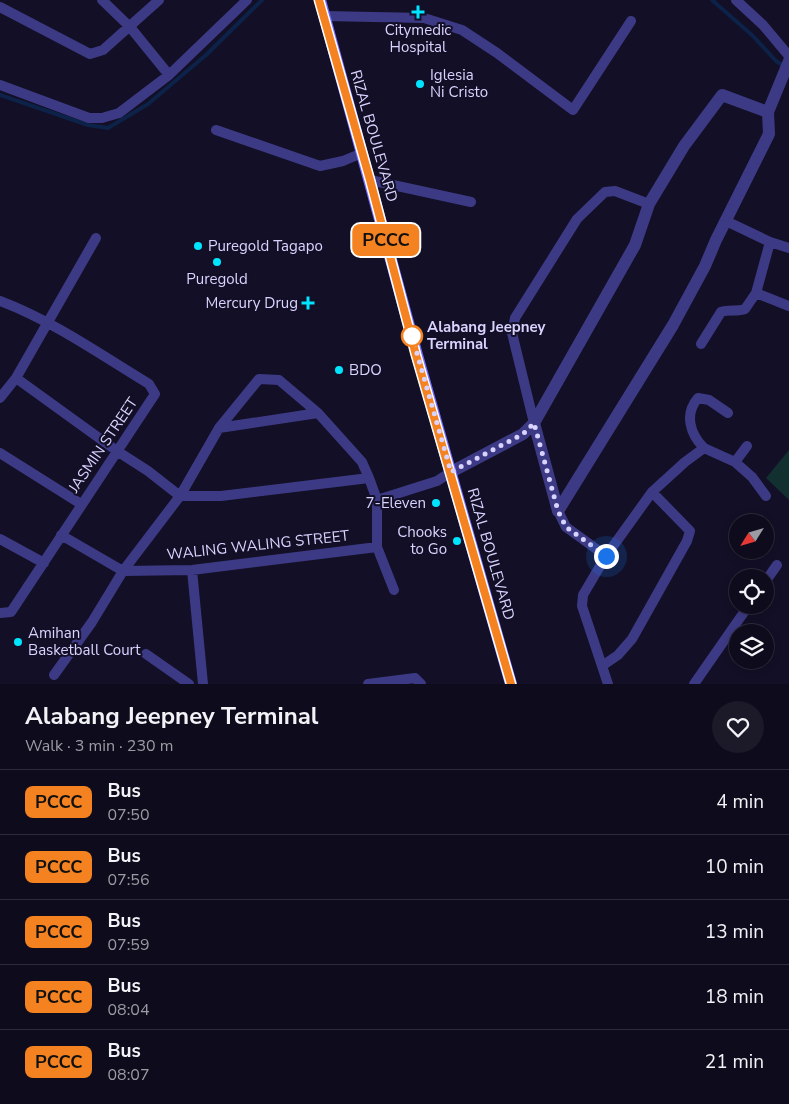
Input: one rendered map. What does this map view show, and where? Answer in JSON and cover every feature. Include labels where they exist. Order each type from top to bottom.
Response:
[{"type":"main road","name":"RIZAL BOULEVARD","points":[[320,0],[416,355],[511,684]]},
{"type":"street","points":[[102,0],[130,27],[168,75]]},
{"type":"street","points":[[0,7],[90,54],[103,50],[159,0]]},
{"type":"street","points":[[0,85],[89,118],[102,118],[119,113],[168,75],[247,0]]},
{"type":"street","points":[[736,0],[762,25],[789,56]]},
{"type":"street","points":[[324,16],[424,18],[462,30],[497,53],[573,110],[631,21]]},
{"type":"street","points":[[558,511],[673,326],[705,266],[769,134],[768,112],[789,61]]},
{"type":"street","points":[[377,500],[437,481],[523,434],[534,423],[635,246],[649,204],[684,146],[722,95],[768,112]]},
{"type":"street","points":[[216,130],[320,166],[343,161],[362,153]]},
{"type":"street","points":[[370,180],[471,202]]},
{"type":"street","points":[[606,556],[566,527],[558,511],[512,333],[515,318],[577,219],[605,192],[615,191],[649,204]]},
{"type":"street","points":[[726,221],[770,242],[789,248]]},
{"type":"street","points":[[0,398],[16,378],[96,238]]},
{"type":"street","points":[[701,344],[721,312],[745,309],[756,292],[770,242]]},
{"type":"street","points":[[756,292],[789,306]]},
{"type":"street","points":[[0,301],[47,323]]},
{"type":"street","name":"JASMIN STREET","points":[[0,613],[11,612],[155,394],[149,384],[47,323]]},
{"type":"street","points":[[16,378],[148,471],[180,496],[222,496],[369,478]]},
{"type":"street","points":[[54,675],[92,622],[123,571],[180,496],[219,428],[259,379],[278,380],[318,413],[362,462],[377,500],[377,547],[394,590]]},
{"type":"street","points":[[728,413],[709,400],[698,398],[692,405],[690,428],[696,440],[704,448],[735,462],[752,477],[766,496]]},
{"type":"street","points":[[219,428],[318,413]]},
{"type":"street","points":[[735,462],[747,446]]},
{"type":"street","points":[[608,684],[582,606],[583,595],[606,556],[652,492],[704,448]]},
{"type":"street","points":[[0,453],[81,504]]},
{"type":"street","points":[[602,666],[618,655],[632,639],[687,542],[690,531],[652,492]]},
{"type":"street","points":[[61,535],[123,571]]},
{"type":"street","points":[[0,539],[44,563]]},
{"type":"street","name":"WALING WALING STREET","points":[[123,571],[192,570],[377,547]]},
{"type":"street","points":[[774,569],[777,565]]},
{"type":"street","points":[[192,570],[203,684]]},
{"type":"street","points":[[694,684],[743,614]]},
{"type":"street","points":[[146,654],[189,684]]},
{"type":"street","points":[[368,684],[415,678],[421,684]]},
{"type":"green space","points":[[789,450],[789,500],[766,478]]},
{"type":"waterway","points":[[0,95],[88,125],[108,128],[148,104],[206,55],[262,0]]},
{"type":"waterway","points":[[712,0],[753,36],[776,61],[785,67]]},
{"type":"bus line","name":"PCCC","points":[[319,0],[370,180],[416,355],[511,684]]},
{"type":"place","name":"Citymedic Hospital","points":[[418,12]]},
{"type":"place","name":"Iglesia Ni Cristo","points":[[420,84]]},
{"type":"place","name":"Puregold Tagapo","points":[[198,246]]},
{"type":"place","name":"Puregold","points":[[217,262]]},
{"type":"place","name":"Mercury Drug","points":[[308,303]]},
{"type":"place","name":"Alabang Jeepney Terminal","points":[[412,336]]},
{"type":"place","name":"BDO","points":[[339,370]]},
{"type":"place","name":"7-Eleven","points":[[436,503]]},
{"type":"place","name":"Chooks to Go","points":[[457,541]]},
{"type":"place","name":"Amihan Basketball Court","points":[[18,642]]},
{"type":"route","points":[[412,336],[451,472],[523,434],[534,423],[558,511],[566,527],[606,556]]}]
